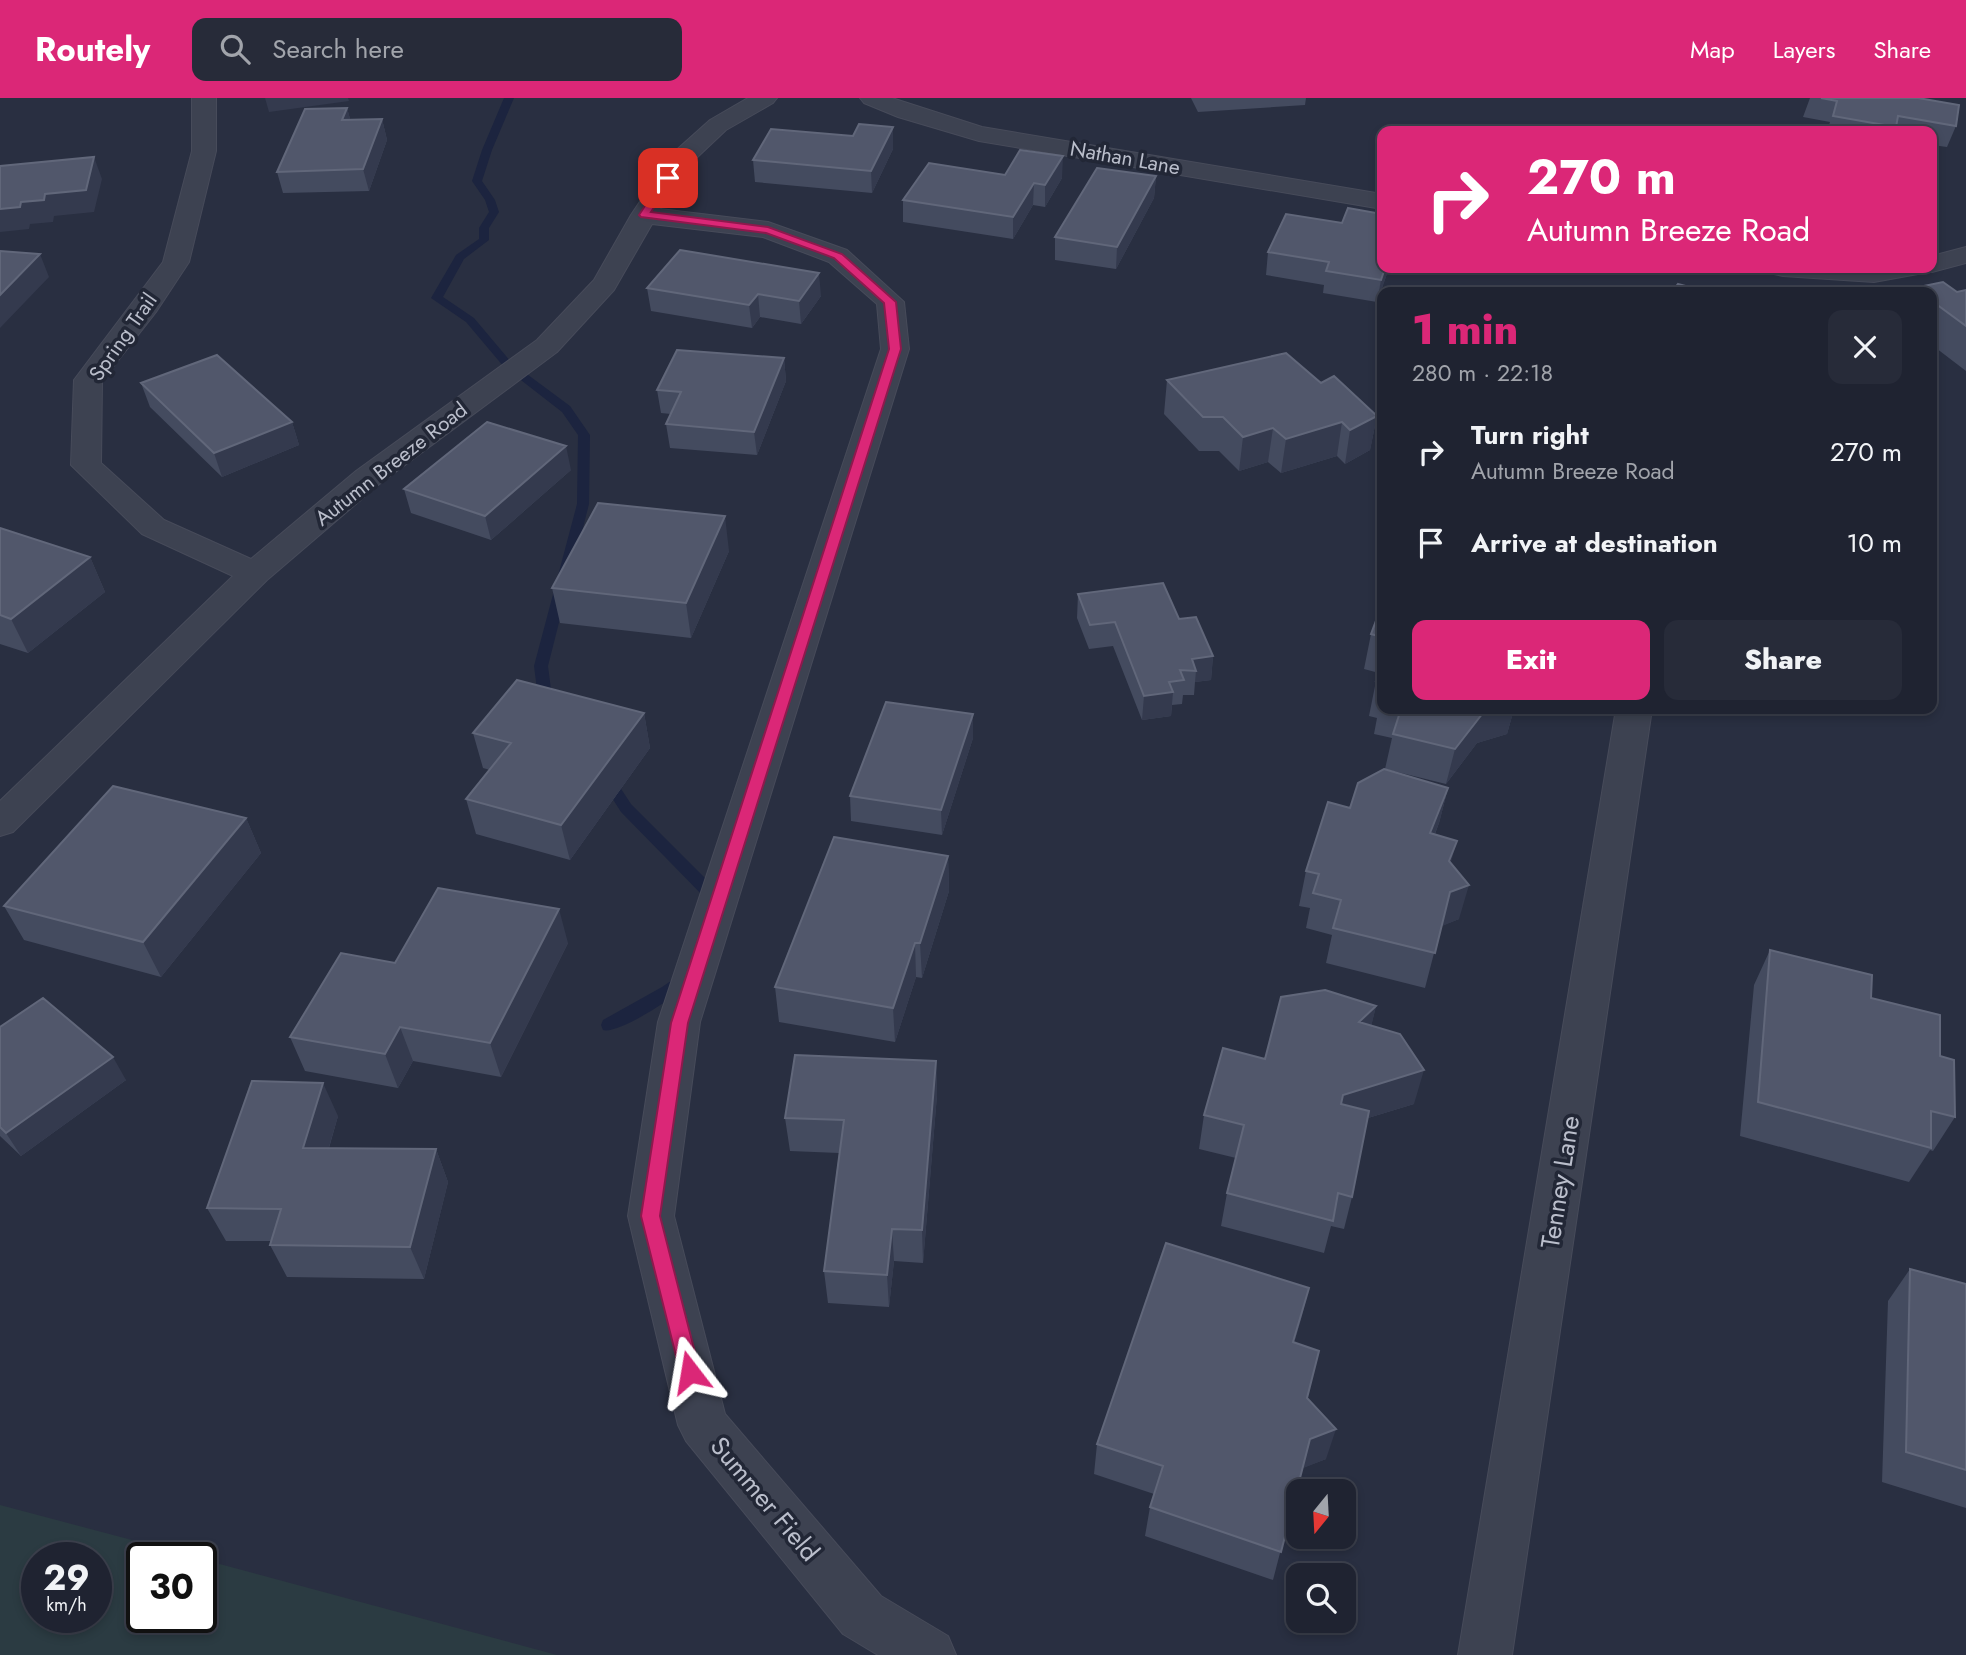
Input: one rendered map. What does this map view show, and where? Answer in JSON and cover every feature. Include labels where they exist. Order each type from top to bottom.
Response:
[{"type":"street","name":"Spring Trail","points":[[204,98],[204,150],[176,261],[146,306],[88,380],[86,465],[153,527],[255,573]]},
{"type":"street","name":"Autumn Breeze Road","points":[[0,823],[255,573],[367,478],[547,346],[605,284],[681,159],[718,125],[765,98]]},
{"type":"street","name":"Nathan Lane","points":[[872,98],[906,112],[979,134],[1377,201]]},
{"type":"street","name":"Summer Field","points":[[645,215],[768,230],[838,256],[890,302],[895,349],[680,1023],[651,1216],[703,1424],[862,1615],[929,1655]]},
{"type":"street","points":[[1937,263],[1966,255]]},
{"type":"street","points":[[1859,273],[1880,273]]},
{"type":"street","name":"Tenney Lane","points":[[1485,1655],[1633,714]]},
{"type":"shaded area","points":[[0,1505],[139,1542],[126,1542],[126,1633],[217,1633],[217,1563],[557,1655],[0,1655]]},
{"type":"building","points":[[1821,98],[1918,98],[1959,105],[1956,126],[1898,116],[1896,126],[1890,126],[1833,116],[1837,101]]},
{"type":"building","points":[[347,108],[342,120],[382,119],[363,169],[277,172],[305,109]]},
{"type":"building","points":[[859,124],[893,127],[871,171],[753,160],[771,129],[853,136]]},
{"type":"building","points":[[1020,150],[1063,156],[1045,185],[1034,183],[1013,217],[903,200],[929,163],[1005,175]]},
{"type":"building","points":[[94,157],[86,190],[45,194],[44,200],[21,202],[20,207],[0,209],[0,166]]},
{"type":"building","points":[[1097,168],[1156,176],[1117,247],[1055,237]]},
{"type":"building","points":[[1348,208],[1377,213],[1377,273],[1383,273],[1381,280],[1326,271],[1329,262],[1268,252],[1286,214],[1342,223]]},
{"type":"building","points":[[680,250],[819,273],[799,301],[758,294],[749,305],[647,288]]},
{"type":"building","points":[[0,251],[40,254],[0,295]]},
{"type":"building","points":[[1943,282],[1957,292],[1966,290],[1966,326],[1937,305],[1937,287],[1919,287]]},
{"type":"building","points":[[677,350],[784,358],[754,432],[666,424],[681,392],[657,390]]},
{"type":"building","points":[[1286,353],[1321,383],[1334,376],[1377,416],[1350,430],[1342,422],[1286,439],[1273,428],[1243,437],[1223,417],[1203,417],[1167,380]]},
{"type":"building","points":[[217,355],[292,422],[214,453],[141,383]]},
{"type":"building","points":[[487,422],[566,446],[485,516],[404,489]]},
{"type":"building","points":[[598,503],[725,516],[686,603],[552,588]]},
{"type":"building","points":[[0,528],[90,557],[11,619],[0,615]]},
{"type":"building","points":[[1163,583],[1179,619],[1196,617],[1213,656],[1192,659],[1196,671],[1180,670],[1184,680],[1169,682],[1173,692],[1144,696],[1115,622],[1090,625],[1078,594]]},
{"type":"building","points":[[1377,618],[1377,636],[1371,634]]},
{"type":"building","points":[[517,680],[644,713],[561,825],[466,799],[511,743],[473,733]]},
{"type":"building","points":[[886,702],[973,714],[941,810],[850,796]]},
{"type":"building","points":[[1399,714],[1482,714],[1455,749],[1393,734]]},
{"type":"building","points":[[1384,769],[1448,788],[1430,833],[1457,841],[1449,861],[1469,885],[1450,892],[1435,953],[1333,928],[1341,900],[1313,893],[1319,874],[1306,871],[1328,802],[1350,808],[1358,783]]},
{"type":"building","points":[[113,786],[246,818],[143,942],[4,906]]},
{"type":"building","points":[[834,837],[948,856],[920,943],[915,943],[893,1008],[775,987]]},
{"type":"building","points":[[438,888],[559,909],[490,1043],[400,1027],[385,1054],[290,1037],[341,953],[395,963]]},
{"type":"building","points":[[1770,950],[1872,975],[1871,998],[1940,1015],[1940,1056],[1954,1060],[1955,1117],[1931,1111],[1931,1148],[1758,1102]]},
{"type":"building","points":[[1325,990],[1376,1006],[1359,1022],[1400,1034],[1424,1070],[1343,1095],[1341,1104],[1369,1111],[1352,1197],[1338,1193],[1333,1221],[1227,1193],[1244,1125],[1204,1115],[1223,1048],[1265,1059],[1281,997]]},
{"type":"building","points":[[43,998],[113,1057],[6,1133],[0,1127],[0,1027]]},
{"type":"building","points":[[795,1055],[936,1061],[922,1230],[892,1229],[887,1275],[824,1271],[844,1120],[785,1118]]},
{"type":"building","points":[[252,1081],[323,1083],[303,1148],[436,1149],[410,1247],[270,1245],[281,1209],[207,1208]]},
{"type":"building","points":[[1166,1243],[1309,1288],[1293,1342],[1319,1351],[1307,1398],[1336,1429],[1310,1439],[1300,1479],[1286,1479],[1286,1533],[1281,1552],[1150,1507],[1163,1466],[1097,1444]]},
{"type":"building","points":[[1910,1269],[1966,1284],[1966,1470],[1906,1452]]},
{"type":"waterway","points":[[509,98],[477,181],[490,200],[494,212],[484,228],[484,240],[460,257],[437,298],[470,320],[508,365],[566,409],[584,435],[583,504],[541,666],[546,705]]},
{"type":"waterway","points":[[605,776],[626,808],[716,899]]},
{"type":"waterway","points":[[609,1025],[668,992],[684,978]]},
{"type":"route","points":[[668,178],[645,215],[768,230],[838,256],[890,302],[895,349],[680,1023],[651,1216],[690,1372]]}]
